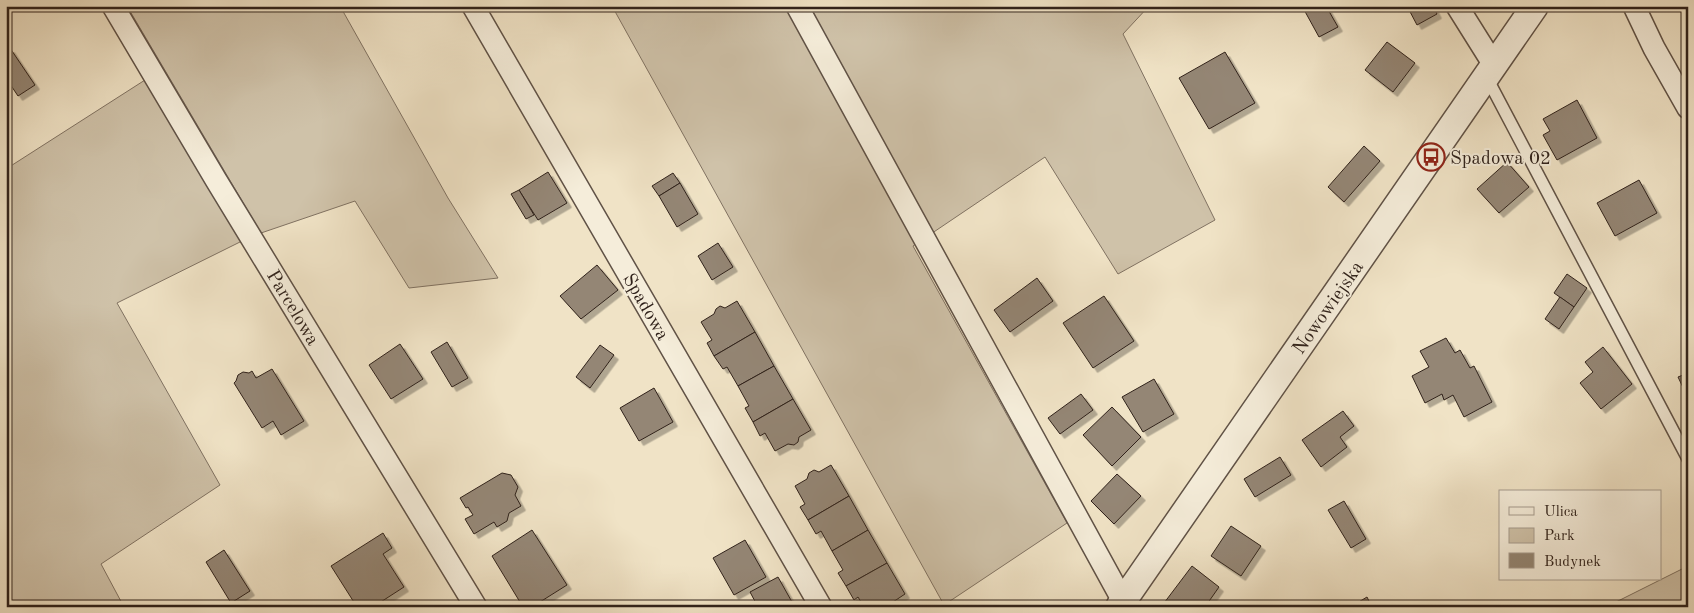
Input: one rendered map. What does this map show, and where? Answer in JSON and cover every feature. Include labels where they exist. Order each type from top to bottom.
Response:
[{"type":"street","name":"Parcelowa","points":[[113,6],[216,180],[476,607]]},
{"type":"street","name":"Spadowa","points":[[473,6],[820,607]]},
{"type":"street","points":[[797,6],[1121,604]]},
{"type":"street","points":[[1457,6],[1490,71]]},
{"type":"street","name":"Nowowiejska","points":[[1121,604],[1535,6]]},
{"type":"street","points":[[1634,6],[1654,48],[1688,108]]},
{"type":"lane","points":[[1490,71],[1688,459]]},
{"type":"green space","points":[[127,6],[340,6],[448,198],[498,278],[409,288],[355,201],[261,233]]},
{"type":"green space","points":[[612,6],[1149,6],[1123,34],[1215,220],[1118,274],[1045,157],[913,246],[1067,523],[944,605]]},
{"type":"green space","points":[[145,80],[242,241],[117,303],[220,485],[101,564],[124,607],[6,607],[6,169]]},
{"type":"green space","points":[[1688,566],[1688,607],[1616,607],[1614,603]]},
{"type":"building","points":[[1302,6],[1326,6],[1338,27],[1319,37]]},
{"type":"building","points":[[1407,6],[1433,6],[1437,14],[1417,25]]},
{"type":"building","points":[[1387,42],[1415,63],[1393,92],[1365,70]]},
{"type":"building","points":[[10,48],[35,85],[18,96],[6,78],[6,50]]},
{"type":"building","points":[[1225,52],[1255,103],[1209,129],[1179,78]]},
{"type":"building","points":[[1577,100],[1597,138],[1557,160],[1543,135],[1550,131],[1543,119]]},
{"type":"building","points":[[1364,146],[1380,161],[1344,202],[1328,187]]},
{"type":"building","points":[[1507,162],[1529,187],[1499,213],[1477,189]]},
{"type":"building","points":[[548,172],[567,203],[538,220],[519,190]]},
{"type":"building","points":[[673,173],[680,183],[659,196],[652,186]]},
{"type":"building","points":[[1639,180],[1657,213],[1615,236],[1597,203]]},
{"type":"building","points":[[680,183],[698,214],[677,227],[659,196]]},
{"type":"building","points":[[519,190],[534,215],[526,219],[511,194]]},
{"type":"building","points":[[718,243],[733,267],[712,280],[698,256]]},
{"type":"building","points":[[597,265],[618,290],[581,319],[560,296]]},
{"type":"building","points":[[1567,274],[1587,288],[1574,307],[1554,293]]},
{"type":"building","points":[[1037,278],[1053,301],[1010,332],[994,310]]},
{"type":"building","points":[[1104,296],[1134,341],[1093,368],[1063,323]]},
{"type":"building","points":[[1560,297],[1574,307],[1559,329],[1545,319]]},
{"type":"building","points":[[737,301],[755,332],[714,356],[707,343],[712,340],[701,322],[714,314],[720,306],[725,308]]},
{"type":"building","points":[[755,332],[774,366],[738,386],[727,367],[723,369],[714,356]]},
{"type":"building","points":[[1446,338],[1455,353],[1460,350],[1470,368],[1474,366],[1492,402],[1464,417],[1453,395],[1444,400],[1442,394],[1425,403],[1412,376],[1429,367],[1420,351]]},
{"type":"building","points":[[447,342],[468,378],[452,387],[431,352]]},
{"type":"building","points":[[400,344],[423,379],[391,399],[369,365]]},
{"type":"building","points":[[600,345],[614,355],[590,388],[576,377]]},
{"type":"building","points":[[1603,347],[1632,384],[1601,409],[1580,383],[1593,372],[1585,362]]},
{"type":"building","points":[[774,366],[793,399],[753,422],[745,408],[749,406],[738,386]]},
{"type":"building","points":[[272,369],[304,421],[281,435],[273,421],[262,428],[234,383],[238,375],[243,372],[249,373],[252,371],[256,378]]},
{"type":"building","points":[[1688,373],[1688,398],[1678,377]]},
{"type":"building","points":[[1154,379],[1174,414],[1143,432],[1122,397]]},
{"type":"building","points":[[654,388],[673,422],[639,441],[620,408]]},
{"type":"building","points":[[1081,394],[1093,410],[1060,434],[1048,418]]},
{"type":"building","points":[[793,399],[811,430],[799,437],[798,442],[794,445],[788,444],[775,451],[765,433],[760,436],[753,422]]},
{"type":"building","points":[[1112,407],[1141,437],[1112,466],[1083,435]]},
{"type":"building","points":[[1343,411],[1354,426],[1340,437],[1347,447],[1321,467],[1302,440]]},
{"type":"building","points":[[1280,457],[1291,475],[1255,497],[1244,479]]},
{"type":"building","points":[[831,465],[849,496],[808,520],[800,507],[805,504],[795,486],[807,479],[809,473],[814,470],[819,472]]},
{"type":"building","points":[[502,473],[511,475],[518,487],[515,495],[521,506],[509,513],[507,521],[497,527],[494,522],[474,534],[465,519],[473,515],[460,498]]},
{"type":"building","points":[[1117,474],[1141,496],[1114,524],[1091,501]]},
{"type":"building","points":[[849,496],[868,530],[832,551],[821,531],[816,534],[808,520]]},
{"type":"building","points":[[1344,501],[1366,539],[1351,548],[1328,510]]},
{"type":"building","points":[[1231,526],[1261,546],[1241,576],[1211,556]]},
{"type":"building","points":[[532,530],[567,585],[532,607],[523,607],[492,556]]},
{"type":"building","points":[[868,530],[887,563],[846,586],[838,573],[843,570],[832,551]]},
{"type":"building","points":[[383,533],[392,548],[383,554],[404,587],[373,607],[357,607],[331,566]]},
{"type":"building","points":[[745,540],[766,577],[734,595],[713,558]]},
{"type":"building","points":[[224,550],[250,591],[231,603],[206,562]]},
{"type":"building","points":[[887,563],[905,594],[893,602],[891,607],[864,607],[858,597],[854,600],[846,586]]},
{"type":"building","points":[[1192,566],[1219,587],[1205,607],[1161,607]]},
{"type":"building","points":[[778,577],[792,602],[783,607],[758,607],[750,592]]},
{"type":"building","points":[[1367,597],[1372,607],[1352,606]]},
{"type":"place","name":"Spadowa 02","points":[[1431,157]]}]
